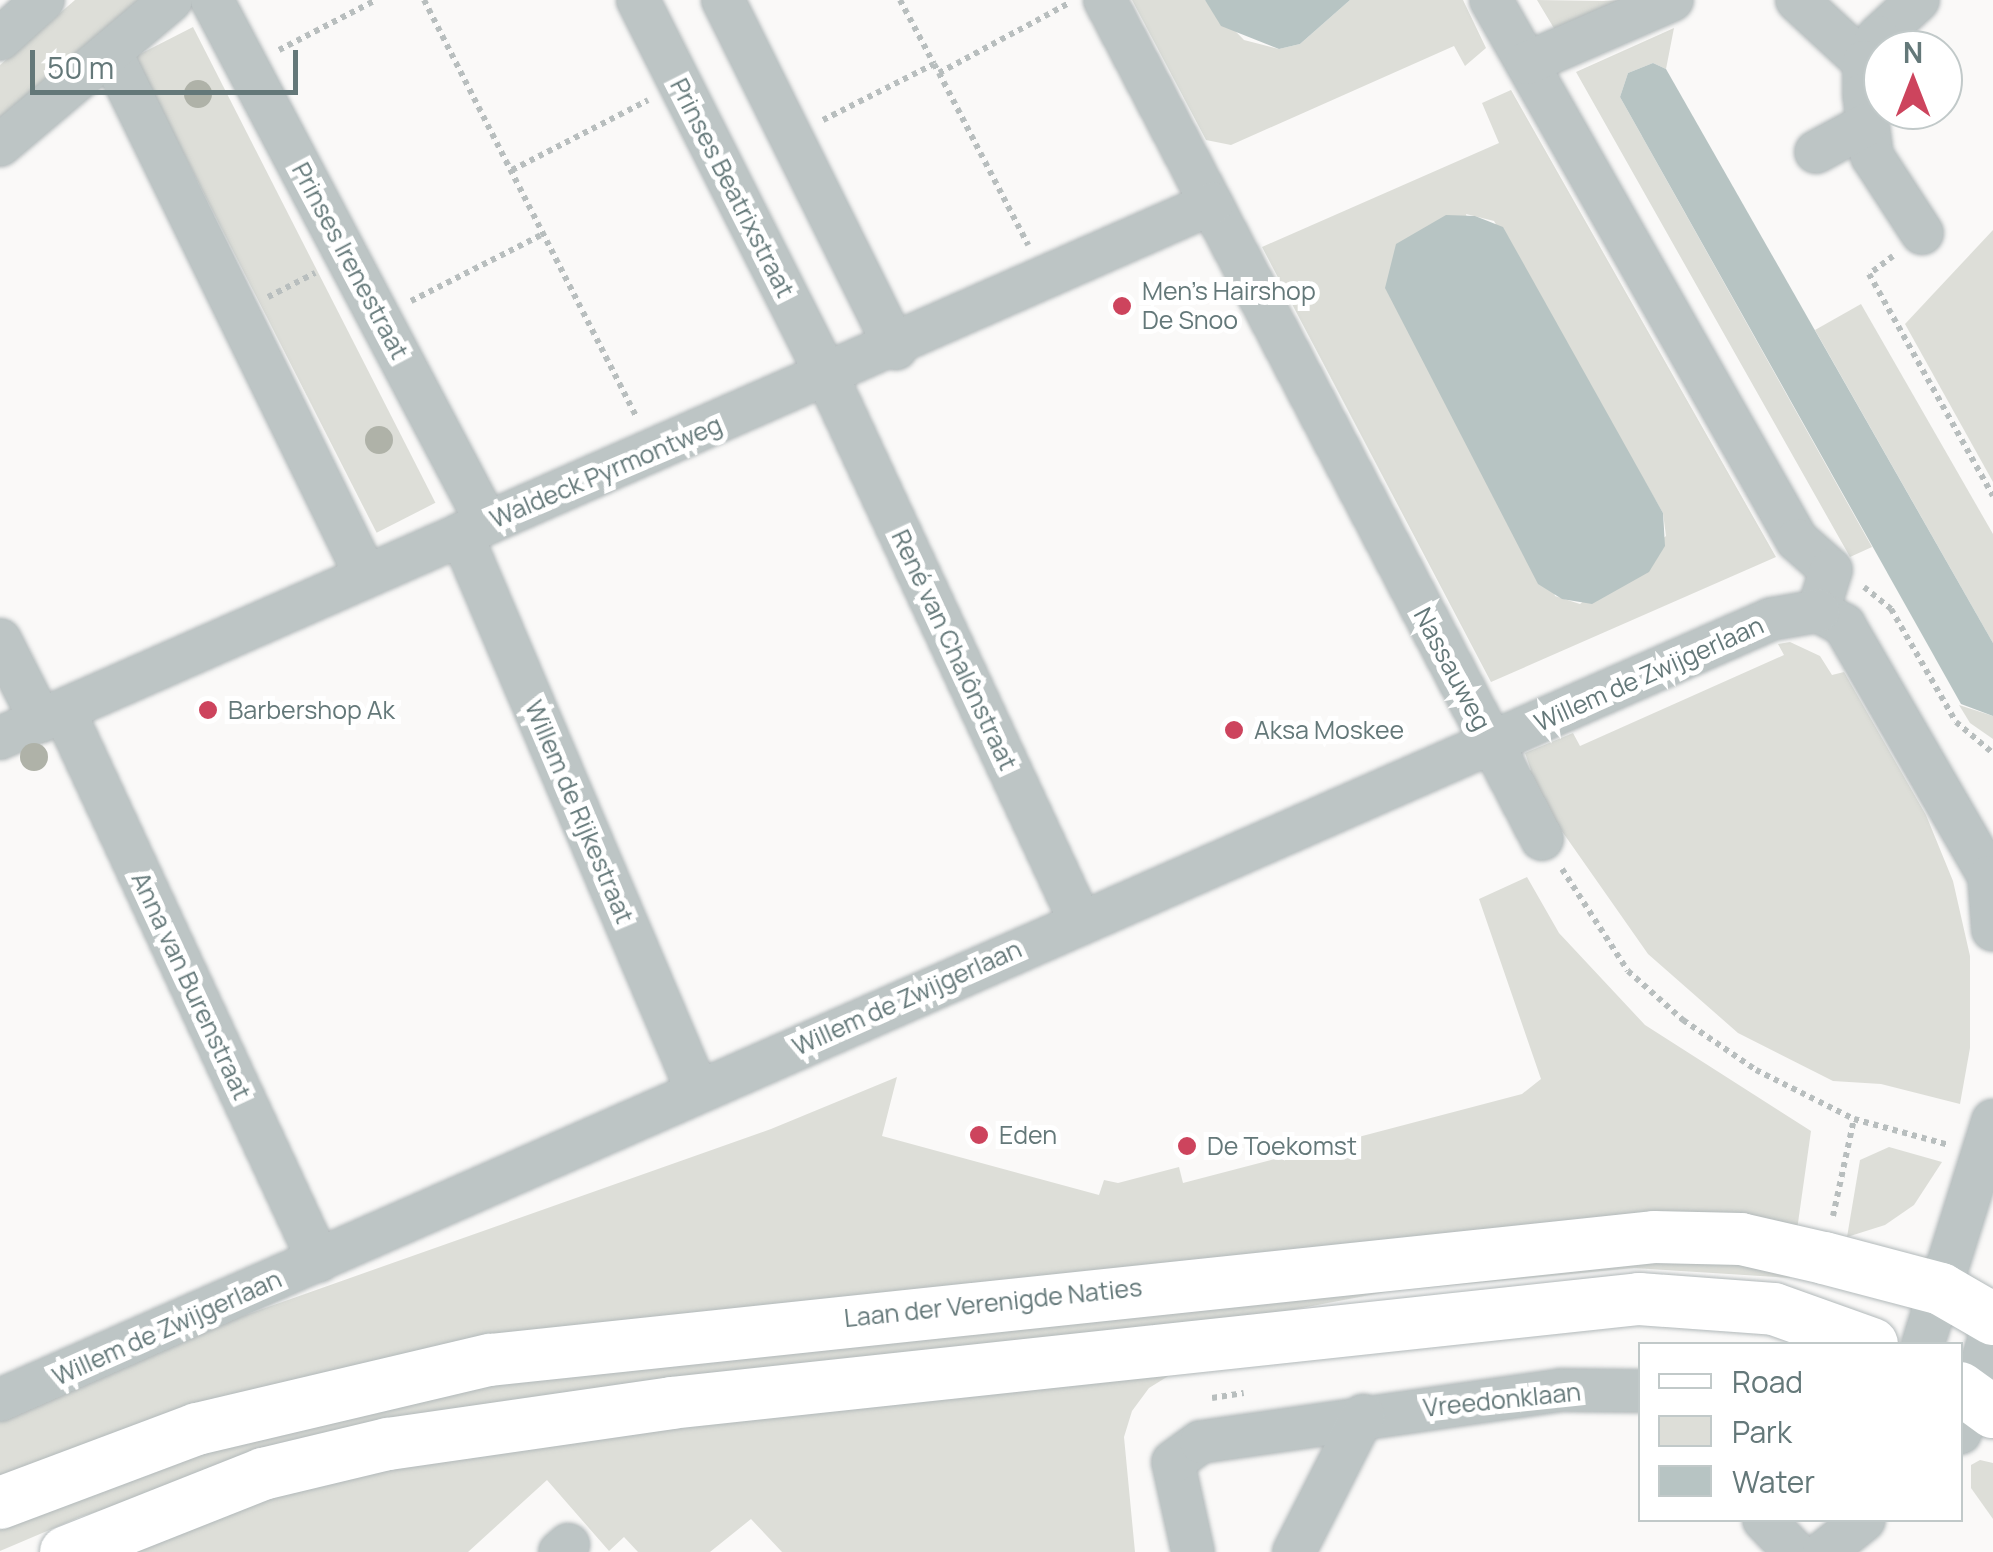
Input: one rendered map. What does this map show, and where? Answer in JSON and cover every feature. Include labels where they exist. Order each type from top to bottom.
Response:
[{"type":"main road","name":"Laan der Verenigde Naties","points":[[0,1503],[197,1429],[369,1384],[490,1360],[745,1330],[1654,1237],[1741,1239],[1941,1288],[1993,1319]]},
{"type":"main road","points":[[66,1552],[299,1465],[388,1444],[671,1403],[1639,1299],[1774,1309],[1866,1342]]},
{"type":"street","points":[[2,33],[43,0]]},
{"type":"street","points":[[0,145],[112,55],[172,0]]},
{"type":"street","name":"Prinses Irenestraat","points":[[212,0],[347,257],[474,529]]},
{"type":"street","name":"Prinses Beatrixstraat","points":[[638,0],[828,376]]},
{"type":"street","points":[[724,0],[896,348]]},
{"type":"street","name":"Nassauweg","points":[[1104,0],[1542,839]]},
{"type":"street","points":[[1491,0],[1797,540],[1831,570],[1818,612],[1844,625],[1992,878],[1993,930]]},
{"type":"street","points":[[1527,64],[1672,0]]},
{"type":"street","points":[[1797,0],[1863,61]]},
{"type":"street","points":[[1886,30],[1918,0]]},
{"type":"street","points":[[112,55],[365,574]]},
{"type":"street","points":[[1816,152],[1863,127]]},
{"type":"street","points":[[1867,130],[1872,156],[1922,233]]},
{"type":"street","name":"Waldeck Pyrmontweg","points":[[0,738],[365,574],[896,348],[1211,204]]},
{"type":"street","name":"René van Chalônstraat","points":[[828,376],[1081,923]]},
{"type":"street","name":"Willem de Rijkestraat","points":[[474,529],[697,1090]]},
{"type":"street","name":"Willem de Zwijgerlaan","points":[[0,1400],[1772,618],[1818,612]]},
{"type":"street","name":"Anna van Burenstraat","points":[[0,640],[52,716],[319,1261]]},
{"type":"street","points":[[1924,1342],[1988,1138]]},
{"type":"street","points":[[1971,1407],[1993,1327]]},
{"type":"street","name":"Vreedonklaan","points":[[1192,1552],[1173,1462],[1202,1442],[1560,1390],[1638,1390]]},
{"type":"street","points":[[1294,1552],[1363,1416]]},
{"type":"street","points":[[1766,1522],[1795,1552]]},
{"type":"street","points":[[1824,1552],[1857,1522]]},
{"type":"path","points":[[247,66],[376,0]]},
{"type":"path","points":[[424,0],[631,406]]},
{"type":"path","points":[[900,0],[1022,232]]},
{"type":"path","points":[[939,73],[1076,0]]},
{"type":"path","points":[[838,113],[934,64]]},
{"type":"path","points":[[512,170],[640,104]]},
{"type":"path","points":[[1922,233],[1869,274],[1993,496]]},
{"type":"path","points":[[429,292],[543,234]]},
{"type":"path","points":[[238,312],[347,257]]},
{"type":"path","points":[[1831,570],[1847,573],[1890,608],[1956,722],[1993,753]]},
{"type":"path","points":[[1542,839],[1628,970],[1683,1020],[1756,1070],[1854,1119],[1988,1138]]},
{"type":"green space","points":[[75,0],[144,0],[0,128],[0,65]]},
{"type":"green space","points":[[1132,0],[1205,0],[1244,40],[1279,49],[1300,44],[1350,0],[1463,0],[1486,48],[1465,66],[1454,46],[1231,145],[1206,140]]},
{"type":"green space","points":[[1537,0],[1603,1],[1626,0],[1555,30]]},
{"type":"green space","points":[[193,27],[435,503],[377,533],[134,57]]},
{"type":"green space","points":[[1674,28],[1666,69],[1653,63],[1628,73],[1620,97],[1872,547],[1850,557],[1576,72]]},
{"type":"green space","points":[[1511,90],[1776,557],[1491,682],[1262,247],[1499,143],[1482,103]],"holes":[[[1466,214],[1494,221],[1663,513],[1666,536],[1580,604],[1555,596]]]},
{"type":"green space","points":[[1993,230],[1993,482],[1905,324]]},
{"type":"green space","points":[[1861,304],[1993,534],[1993,643],[1815,330]]},
{"type":"green space","points":[[1790,642],[1820,656],[1832,675],[1844,672],[1926,815],[1953,881],[1970,956],[1970,1048],[1960,1104],[1881,1084],[1833,1081],[1738,1033],[1648,954],[1524,777],[1531,770],[1525,753],[1573,733],[1580,746],[1784,655],[1778,644]]},
{"type":"green space","points":[[1959,705],[1993,716],[1993,739],[1970,723]]},
{"type":"green space","points":[[1527,877],[1559,933],[1645,1025],[1811,1131],[1797,1230],[833,1305],[0,1484],[0,1416],[141,1352],[771,1129],[897,1077],[882,1136],[1099,1195],[1104,1180],[1118,1183],[1179,1167],[1183,1183],[1522,1094],[1541,1079],[1479,899]]},
{"type":"green space","points":[[1889,1147],[1942,1162],[1914,1205],[1885,1225],[1847,1237],[1860,1160]]},
{"type":"green space","points":[[1644,1252],[1790,1266],[1790,1278],[1634,1268],[1391,1291],[1197,1328],[241,1466],[80,1517],[0,1551],[0,1521],[121,1471],[446,1385]]},
{"type":"green space","points":[[1178,1370],[1149,1388],[1132,1411],[1124,1437],[1135,1552],[782,1552],[751,1519],[710,1552],[638,1552],[624,1537],[609,1551],[547,1480],[468,1552],[107,1552],[306,1485],[531,1445]]},
{"type":"green space","points":[[1980,1460],[1993,1463],[1993,1519],[1971,1488],[1971,1465]]},
{"type":"water","points":[[1205,0],[1350,0],[1300,44],[1279,49],[1221,26]]},
{"type":"water","points":[[1653,63],[1666,69],[1993,643],[1993,716],[1961,704],[1620,97],[1628,73]]},
{"type":"water","points":[[1446,215],[1475,216],[1503,227],[1663,513],[1665,546],[1649,572],[1592,604],[1562,599],[1538,584],[1385,288],[1396,244]]},
{"type":"place","name":"Men's Hairshop De Snoo","points":[[1122,306]]},
{"type":"place","name":"Barbershop Ak","points":[[208,710]]},
{"type":"place","name":"Aksa Moskee","points":[[1234,730]]},
{"type":"place","name":"Eden","points":[[979,1135]]},
{"type":"place","name":"De Toekomst","points":[[1187,1146]]}]
